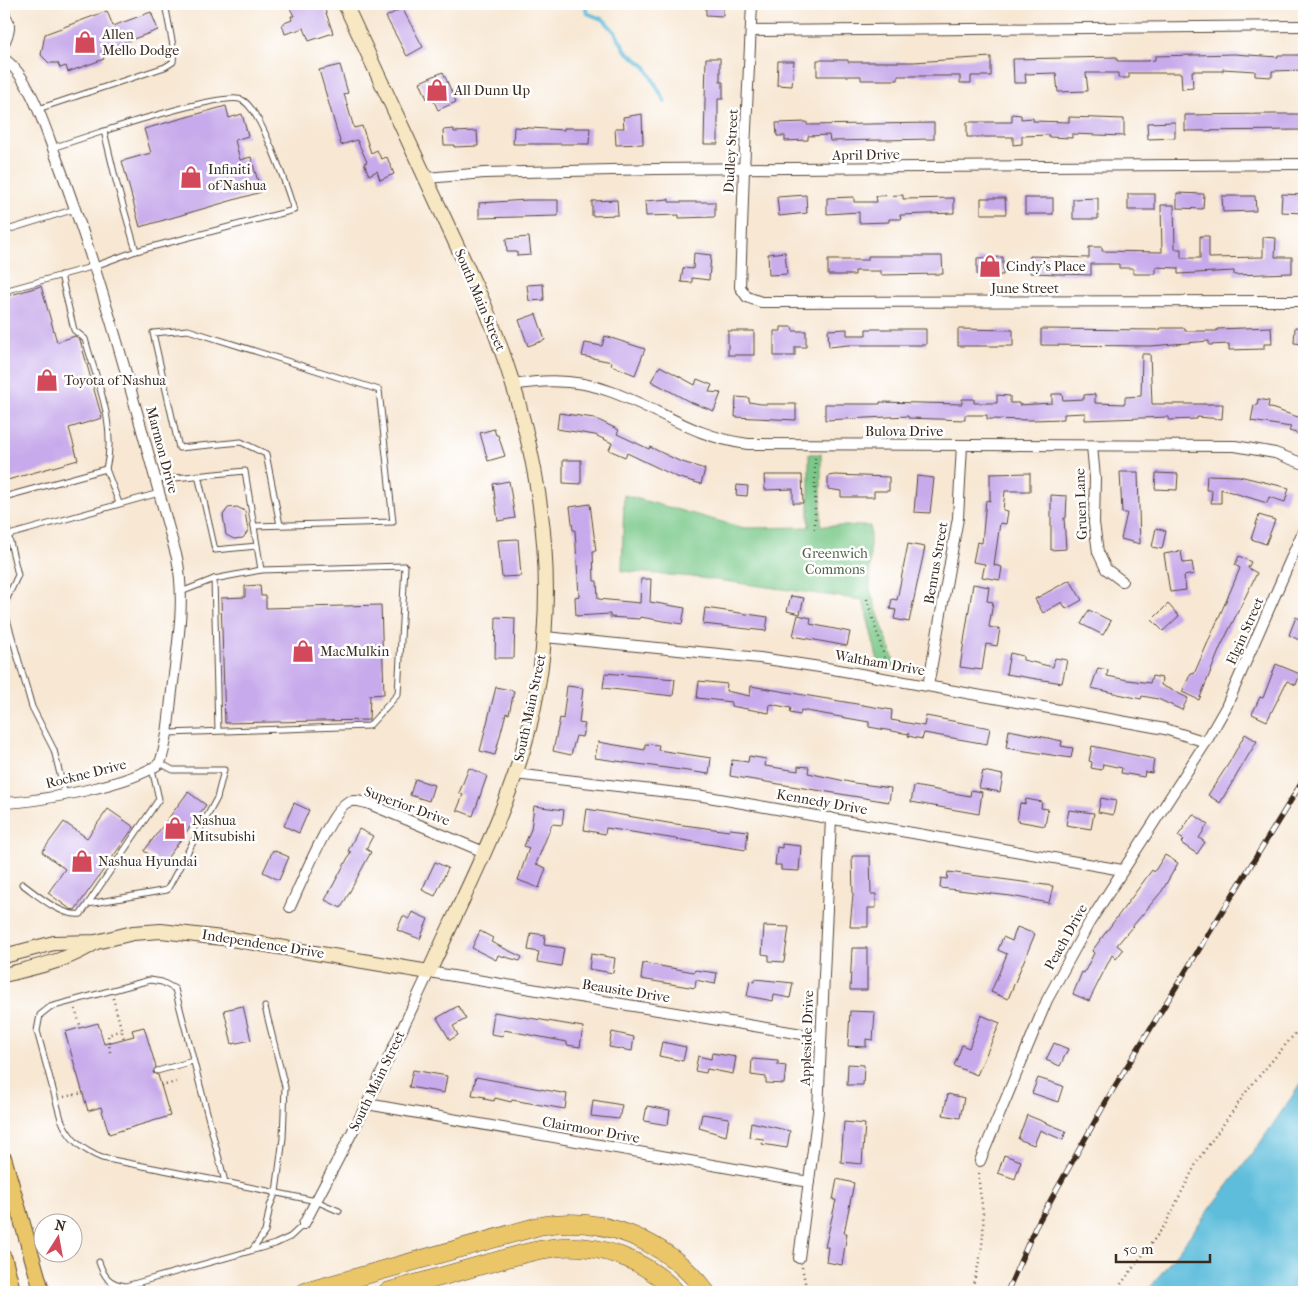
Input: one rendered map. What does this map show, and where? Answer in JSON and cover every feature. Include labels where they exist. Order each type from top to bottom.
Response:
[{"type":"highway","points":[[306,1292],[539,1226],[571,1223],[605,1227],[644,1240],[675,1259],[706,1292]]},
{"type":"highway","points":[[387,1292],[534,1251],[571,1246],[600,1250],[628,1258],[660,1278],[676,1292]]},
{"type":"main road","points":[[4,1159],[42,1292]]},
{"type":"main road","points":[[4,1258],[14,1292]]},
{"type":"street","name":"South Main Street","points":[[304,1224],[368,1104],[484,852],[515,774],[532,716],[545,637],[547,582],[543,516],[533,458],[514,385],[487,312],[428,178],[345,4]]},
{"type":"street","name":"Dudley Street","points":[[747,296],[740,287],[752,4]]},
{"type":"street","points":[[751,31],[1304,26]]},
{"type":"street","name":"Marmon Drive","points":[[4,59],[20,75],[37,109],[96,266],[144,432],[155,480],[177,558],[181,608],[167,733],[164,751],[156,766]]},
{"type":"street","name":"April Drive","points":[[428,178],[540,171],[1304,164]]},
{"type":"street","name":"June Street","points":[[747,296],[761,302],[1304,301]]},
{"type":"street","name":"Bulova Drive","points":[[514,385],[546,381],[596,387],[634,401],[690,430],[718,439],[748,444],[1235,446],[1275,453],[1304,464]]},
{"type":"street","name":"Benrus Street","points":[[928,686],[958,518],[962,445]]},
{"type":"street","name":"Gruen Lane","points":[[1092,446],[1095,478],[1094,522],[1098,552],[1106,569],[1122,581]]},
{"type":"street","name":"Elgin Street","points":[[1206,742],[1226,707],[1304,529]]},
{"type":"street","name":"Waltham Drive","points":[[545,637],[760,658],[1166,729],[1206,742]]},
{"type":"street","name":"Peach Drive","points":[[980,1161],[1047,1000],[1089,923],[1206,742]]},
{"type":"street","name":"Rockne Drive","points":[[4,803],[32,802],[65,795],[156,766]]},
{"type":"street","name":"Kennedy Drive","points":[[515,774],[703,796],[1122,870]]},
{"type":"street","name":"Superior Drive","points":[[290,907],[333,818],[347,802],[356,800],[367,804],[484,852]]},
{"type":"street","name":"Appleside Drive","points":[[799,1258],[818,1111],[831,818]]},
{"type":"street","name":"Independence Drive","points":[[4,956],[54,943],[96,942],[134,933],[187,932],[429,972]]},
{"type":"street","name":"Independence Drive","points":[[4,975],[64,959],[96,942]]},
{"type":"street","name":"Beausite Drive","points":[[429,972],[820,1037]]},
{"type":"street","name":"Clairmoor Drive","points":[[368,1104],[809,1182]]},
{"type":"lane","points":[[37,109],[165,68],[173,62],[174,51],[165,4]]},
{"type":"lane","points":[[4,10],[12,19],[13,31],[4,49]]},
{"type":"lane","points":[[4,291],[96,266],[136,251],[294,210],[280,165],[253,111],[243,100],[233,97],[128,122],[52,148]]},
{"type":"lane","points":[[104,131],[136,251]]},
{"type":"lane","points":[[4,231],[75,209]]},
{"type":"lane","points":[[61,275],[74,330],[85,340],[110,430],[110,454],[106,469],[119,503]]},
{"type":"lane","points":[[254,526],[393,522],[380,390],[188,330],[153,333],[179,448],[241,442],[266,454],[280,525]]},
{"type":"lane","points":[[4,497],[106,469]]},
{"type":"lane","points":[[155,480],[245,470],[260,570]]},
{"type":"lane","points":[[198,475],[215,550],[257,546]]},
{"type":"lane","points":[[9,535],[159,493]]},
{"type":"lane","points":[[4,517],[18,575],[4,607],[32,707],[54,750],[65,795]]},
{"type":"lane","points":[[167,733],[369,726],[398,694],[405,566],[260,570],[214,579],[181,592]]},
{"type":"lane","points":[[214,579],[218,730]]},
{"type":"lane","points":[[22,884],[62,910],[74,915],[81,914],[159,798],[156,766],[173,770],[224,770],[217,798],[167,890],[88,904]]},
{"type":"lane","points":[[225,1182],[175,989],[162,982],[150,980],[50,1007],[40,1015],[37,1031],[61,1119],[70,1137],[90,1153],[116,1161],[316,1201],[339,1211]]},
{"type":"lane","points":[[253,1249],[264,1232],[270,1206],[276,1192],[283,1138],[285,1087],[265,1007]]},
{"type":"lane","points":[[157,1072],[194,1061]]},
{"type":"lane","points":[[100,1262],[105,1277],[111,1283],[126,1286],[290,1237],[304,1224]]},
{"type":"path","points":[[815,458],[815,529]]},
{"type":"path","points":[[867,599],[887,666]]},
{"type":"path","points":[[113,998],[124,1039]]},
{"type":"path","points":[[75,1009],[81,1028]]},
{"type":"path","points":[[1116,1292],[1165,1225],[1198,1160],[1249,1088],[1304,1023]]},
{"type":"path","points":[[110,1052],[108,1035],[122,1030]]},
{"type":"path","points":[[161,1086],[176,1082]]},
{"type":"path","points":[[64,1098],[83,1093]]},
{"type":"path","points":[[970,1292],[980,1265],[983,1214],[978,1187],[980,1161]]},
{"type":"path","points":[[799,1258],[807,1292]]},
{"type":"green space","name":"Greenwich Commons","points":[[809,454],[821,454],[821,526],[870,526],[870,590],[896,667],[879,665],[863,600],[694,577],[622,571],[624,495],[744,528],[809,527]]},
{"type":"green space","points":[[607,1291],[609,1292],[533,1292]]},
{"type":"water","points":[[1304,1079],[1304,1292],[1147,1292],[1258,1146]]},
{"type":"building","points":[[288,4],[323,4],[333,33],[309,41],[304,28],[285,34],[282,24],[292,20],[291,16],[294,16]]},
{"type":"building","points":[[706,4],[723,4],[723,16],[706,15]]},
{"type":"building","points":[[402,8],[423,47],[407,56],[386,17]]},
{"type":"building","name":"Allen Mello Dodge","points":[[107,11],[113,26],[151,12],[158,30],[101,51],[104,59],[68,72],[66,66],[60,68],[58,63],[49,63],[41,55],[45,34]]},
{"type":"building","points":[[1234,54],[1278,57],[1278,55],[1304,55],[1304,70],[1272,71],[1272,77],[1255,76],[1255,71],[1223,69],[1223,71],[1192,71],[1193,88],[1182,89],[1181,73],[1129,73],[1129,78],[1118,78],[1118,73],[1086,73],[1088,91],[1058,92],[1056,73],[1025,74],[1026,83],[1014,83],[1013,59],[1117,57],[1117,61],[1146,61],[1155,60],[1155,56]]},
{"type":"building","points":[[991,57],[991,76],[971,76],[971,83],[960,83],[960,76],[898,76],[898,80],[861,80],[861,76],[817,76],[817,60],[914,62]]},
{"type":"building","points":[[706,58],[720,58],[720,82],[723,82],[723,99],[718,99],[718,144],[704,144]]},
{"type":"building","points":[[778,61],[794,61],[792,86],[777,85]]},
{"type":"building","points":[[340,65],[348,93],[344,94],[354,128],[362,126],[371,153],[377,150],[381,159],[387,157],[394,174],[380,180],[377,171],[369,175],[364,163],[367,162],[357,140],[341,145],[319,70]]},
{"type":"building","name":"All Dunn Up","points":[[443,72],[456,102],[438,110],[432,97],[427,99],[420,82]]},
{"type":"building","name":"Infiniti of Nashua","points":[[226,106],[229,118],[242,114],[248,136],[235,140],[240,160],[251,157],[261,192],[140,227],[122,161],[151,153],[144,129]]},
{"type":"building","points":[[642,114],[643,144],[616,145],[615,128],[624,128],[623,117]]},
{"type":"building","points":[[1012,114],[1021,115],[1021,119],[1033,118],[1033,121],[1069,122],[1069,117],[1124,119],[1124,136],[1072,134],[1072,138],[1049,137],[1049,135],[1022,136],[1022,144],[1013,145],[1013,137],[967,137],[967,122],[1012,122]]},
{"type":"building","points":[[1304,114],[1304,130],[1185,131],[1185,115]]},
{"type":"building","points":[[807,122],[807,125],[934,123],[934,139],[830,141],[829,135],[808,136],[808,140],[785,141],[785,136],[777,136],[776,123]]},
{"type":"building","points":[[1175,122],[1175,138],[1148,139],[1147,123]]},
{"type":"building","points":[[514,127],[564,130],[564,128],[590,128],[589,144],[513,144]]},
{"type":"building","points":[[454,129],[454,132],[477,131],[478,146],[454,147],[454,145],[444,145],[443,130]]},
{"type":"building","points":[[1177,193],[1204,194],[1203,209],[1177,208]]},
{"type":"building","points":[[1128,194],[1155,194],[1155,210],[1128,210]]},
{"type":"building","points":[[1282,194],[1304,195],[1304,213],[1281,212]]},
{"type":"building","points":[[806,195],[807,213],[779,216],[777,197]]},
{"type":"building","points":[[903,195],[903,199],[954,198],[954,213],[900,215],[901,219],[889,219],[889,222],[859,223],[859,212],[827,214],[827,198],[854,197],[854,202],[877,202],[876,196]]},
{"type":"building","points":[[1222,196],[1255,196],[1256,211],[1223,212]]},
{"type":"building","points":[[981,198],[1005,198],[1006,214],[981,214]]},
{"type":"building","points":[[1025,198],[1053,198],[1053,214],[1025,214]]},
{"type":"building","points":[[1098,198],[1098,219],[1073,219],[1073,199]]},
{"type":"building","points":[[669,199],[669,202],[715,202],[715,217],[679,218],[679,215],[646,216],[645,201]]},
{"type":"building","points":[[558,200],[558,216],[479,218],[479,203]]},
{"type":"building","points":[[617,200],[618,215],[592,216],[592,201]]},
{"type":"building","points":[[1161,205],[1174,205],[1175,249],[1181,249],[1181,258],[1200,258],[1200,236],[1209,236],[1209,258],[1263,257],[1263,237],[1276,238],[1275,257],[1292,257],[1292,273],[1234,275],[1234,271],[1178,274],[1178,268],[1156,267],[1156,274],[1133,274],[1133,268],[1119,268],[1119,264],[1091,264],[1091,275],[1030,273],[1030,256],[1089,258],[1089,247],[1102,247],[1102,251],[1162,252]]},
{"type":"building","points":[[529,237],[531,255],[517,256],[517,252],[507,252],[506,239]]},
{"type":"building","points":[[785,252],[787,274],[769,275],[768,254]]},
{"type":"building","points":[[694,253],[711,255],[709,280],[692,278],[692,283],[681,282],[683,268],[693,269]]},
{"type":"building","points":[[868,256],[942,256],[943,274],[881,275],[881,271],[855,271],[855,275],[828,275],[828,260],[868,260]]},
{"type":"building","name":"Cindy's Place","points":[[1003,257],[1003,275],[977,275],[977,258]]},
{"type":"building","points":[[543,284],[544,300],[529,301],[527,285]]},
{"type":"building","name":"Toyota of Nashua","points":[[41,286],[57,342],[75,336],[80,340],[102,418],[69,428],[78,460],[4,481],[4,297]]},
{"type":"building","points":[[536,314],[545,340],[528,346],[519,320]]},
{"type":"building","points":[[781,327],[792,327],[793,331],[806,331],[806,347],[795,347],[795,356],[774,356],[774,331],[781,331]]},
{"type":"building","points":[[1271,327],[1272,344],[1264,344],[1264,349],[1229,350],[1229,344],[1209,345],[1209,341],[1151,346],[1041,345],[1041,329],[1160,330],[1160,328],[1185,328],[1185,331],[1217,331],[1217,329]]},
{"type":"building","points":[[1295,327],[1304,328],[1304,344],[1294,343]]},
{"type":"building","points":[[847,329],[847,335],[866,335],[866,329],[926,329],[926,345],[848,345],[829,347],[828,330]]},
{"type":"building","points":[[958,329],[1013,330],[1013,346],[958,346]]},
{"type":"building","points":[[728,331],[754,331],[754,355],[728,355]]},
{"type":"building","points":[[605,336],[645,349],[635,375],[611,365],[612,362],[582,356],[585,343],[602,346]]},
{"type":"building","points":[[1142,354],[1150,354],[1152,404],[1223,404],[1222,419],[1197,417],[1197,419],[1169,420],[1169,417],[1085,420],[1085,413],[1064,414],[1064,419],[1031,420],[987,419],[987,415],[965,415],[965,420],[908,418],[908,416],[825,420],[825,404],[880,404],[880,402],[962,404],[962,399],[974,399],[974,403],[997,403],[997,395],[1010,396],[1010,403],[1019,403],[1019,405],[1052,403],[1052,394],[1062,394],[1063,400],[1084,399],[1084,395],[1095,394],[1095,403],[1125,404],[1125,397],[1141,396]]},
{"type":"building","points":[[660,366],[695,385],[697,379],[712,385],[709,392],[721,393],[714,411],[690,402],[651,381]]},
{"type":"building","points":[[736,397],[749,398],[749,402],[761,404],[796,404],[796,420],[735,417]]},
{"type":"building","points":[[1258,399],[1269,401],[1268,407],[1304,419],[1304,435],[1289,431],[1291,427],[1251,421],[1254,405],[1257,406]]},
{"type":"building","points":[[559,413],[594,418],[619,430],[617,434],[649,449],[650,447],[679,461],[705,469],[701,484],[677,477],[627,453],[625,457],[609,450],[612,443],[595,435],[557,429]]},
{"type":"building","points":[[494,429],[505,456],[488,461],[480,433]]},
{"type":"building","points":[[563,460],[581,460],[581,484],[563,483]]},
{"type":"building","points":[[1120,472],[1138,472],[1140,544],[1121,539],[1127,513],[1122,513]]},
{"type":"building","points":[[1030,473],[1030,491],[1005,491],[1003,510],[1008,511],[1006,524],[1000,523],[994,565],[1002,567],[1000,580],[982,577],[985,564],[973,562],[977,542],[982,543],[986,500],[990,501],[990,474]]},
{"type":"building","points":[[1156,473],[1178,474],[1177,490],[1155,489]]},
{"type":"building","points":[[764,475],[802,475],[803,503],[793,503],[793,489],[765,490]]},
{"type":"building","points":[[1207,475],[1239,476],[1289,488],[1285,502],[1269,497],[1267,503],[1221,489],[1221,503],[1211,503],[1212,490],[1206,490]]},
{"type":"building","points":[[828,476],[889,477],[889,491],[874,491],[874,497],[841,497],[841,491],[828,489]]},
{"type":"building","points":[[917,476],[934,478],[930,513],[914,512]]},
{"type":"building","points":[[509,481],[515,518],[498,521],[493,484]]},
{"type":"building","points":[[737,485],[748,486],[747,496],[736,495]]},
{"type":"building","points":[[1051,495],[1067,496],[1066,518],[1064,518],[1066,549],[1051,550]]},
{"type":"building","points":[[590,504],[596,551],[593,551],[594,581],[597,581],[598,599],[640,603],[641,579],[651,579],[650,602],[685,608],[682,624],[640,617],[639,619],[610,617],[610,614],[576,616],[575,597],[579,596],[575,530],[573,530],[570,507]]},
{"type":"building","points":[[237,507],[245,511],[248,531],[243,538],[234,539],[226,535],[223,515],[228,508]]},
{"type":"building","points":[[1259,515],[1275,520],[1266,544],[1251,539]]},
{"type":"building","points":[[1156,528],[1166,531],[1162,549],[1152,547]]},
{"type":"building","points":[[518,539],[521,576],[502,577],[498,540]]},
{"type":"building","points":[[908,544],[925,547],[909,622],[894,619],[896,610],[890,609],[892,599],[897,600]]},
{"type":"building","points":[[1181,551],[1183,563],[1192,562],[1194,574],[1184,576],[1186,590],[1170,592],[1164,554]]},
{"type":"building","points":[[1239,556],[1251,562],[1248,568],[1257,573],[1221,646],[1199,700],[1182,692],[1191,673],[1194,674],[1233,585],[1240,568],[1235,565]]},
{"type":"building","points":[[1070,580],[1082,600],[1066,609],[1062,602],[1043,613],[1035,599]]},
{"type":"building","points":[[973,584],[989,587],[987,601],[993,602],[989,627],[1000,629],[997,646],[986,644],[982,670],[960,667]]},
{"type":"building","name":"MacMulkin","points":[[260,585],[261,596],[266,596],[266,608],[381,605],[384,694],[370,695],[369,720],[225,723],[221,598],[245,597],[245,586]]},
{"type":"building","points":[[791,596],[804,598],[800,614],[787,611]]},
{"type":"building","points":[[1168,604],[1179,616],[1163,631],[1152,620]]},
{"type":"building","points":[[705,608],[768,617],[766,631],[703,624]]},
{"type":"building","points":[[1089,610],[1111,621],[1103,635],[1081,624]]},
{"type":"building","points":[[798,615],[811,618],[810,624],[850,632],[847,646],[793,636]]},
{"type":"building","points":[[496,617],[515,618],[514,658],[495,658]]},
{"type":"building","points":[[1296,617],[1304,621],[1304,634],[1301,641],[1289,635]]},
{"type":"building","points":[[1010,653],[1023,656],[1023,660],[1053,667],[1055,658],[1067,660],[1062,683],[1006,674]]},
{"type":"building","points":[[1276,664],[1300,674],[1296,685],[1287,681],[1267,721],[1252,714],[1260,697],[1263,698]]},
{"type":"building","points":[[1098,668],[1108,670],[1107,676],[1128,680],[1150,683],[1152,676],[1162,678],[1161,685],[1188,698],[1182,710],[1158,699],[1142,696],[1141,699],[1091,688]]},
{"type":"building","points":[[605,673],[675,679],[673,696],[603,688]]},
{"type":"building","points":[[699,681],[727,684],[726,691],[750,696],[751,686],[892,710],[891,720],[924,726],[926,716],[990,728],[987,744],[924,733],[922,739],[908,736],[909,734],[869,727],[869,722],[801,710],[800,715],[790,713],[791,708],[770,704],[769,713],[731,706],[731,702],[697,698]]},
{"type":"building","points":[[567,686],[583,688],[579,723],[585,724],[582,737],[576,736],[571,755],[553,751],[560,718],[563,719]]},
{"type":"building","points":[[496,687],[514,691],[509,714],[506,713],[495,755],[480,751]]},
{"type":"building","points":[[1009,730],[1062,741],[1061,746],[1073,748],[1071,758],[1006,748]]},
{"type":"building","points":[[1245,734],[1257,741],[1220,803],[1208,795]]},
{"type":"building","points":[[598,742],[645,750],[645,744],[659,745],[658,750],[711,758],[709,774],[595,758]]},
{"type":"building","points":[[1092,746],[1154,759],[1152,773],[1145,772],[1144,777],[1121,773],[1122,768],[1103,764],[1102,770],[1091,768],[1092,762],[1089,761]]},
{"type":"building","points":[[749,756],[766,759],[765,766],[798,771],[798,766],[809,767],[808,773],[854,783],[891,788],[889,802],[730,776],[732,760],[748,762]]},
{"type":"building","points":[[469,768],[487,776],[473,816],[457,810],[463,795],[459,793]]},
{"type":"building","points":[[983,771],[1003,775],[1000,792],[979,788]]},
{"type":"building","points":[[415,779],[434,785],[429,801],[410,795]]},
{"type":"building","points":[[914,786],[970,796],[971,790],[982,792],[979,814],[911,802]]},
{"type":"building","name":"Nashua Mitsubishi","points":[[188,792],[206,805],[163,864],[144,851]]},
{"type":"building","points":[[1101,798],[1116,801],[1113,815],[1098,812]]},
{"type":"building","points":[[1026,799],[1042,802],[1041,808],[1048,809],[1045,826],[1017,821],[1020,803],[1025,804]]},
{"type":"building","points":[[294,803],[309,810],[299,833],[284,826]]},
{"type":"building","points":[[534,806],[564,810],[562,825],[552,824],[536,864],[546,868],[539,888],[518,880],[529,848],[524,846],[531,829]]},
{"type":"building","name":"Nashua Hyundai","points":[[108,809],[134,827],[75,910],[70,909],[48,893],[65,869],[42,852],[64,822],[87,838]]},
{"type":"building","points":[[587,809],[668,823],[729,831],[730,829],[748,831],[746,850],[606,828],[605,834],[584,830]]},
{"type":"building","points":[[1069,810],[1094,813],[1091,829],[1066,825]]},
{"type":"building","points":[[1193,814],[1208,824],[1199,838],[1205,842],[1197,854],[1181,843],[1184,840],[1178,836]]},
{"type":"building","points":[[359,829],[373,836],[366,849],[371,852],[341,908],[325,900],[351,852],[348,851]]},
{"type":"building","points":[[782,844],[801,846],[799,871],[781,870],[781,865],[775,865],[777,847],[782,848]]},
{"type":"building","points":[[273,850],[289,857],[279,880],[263,872]]},
{"type":"building","points":[[1165,855],[1178,863],[1162,891],[1117,945],[1123,950],[1116,959],[1112,955],[1089,1001],[1073,994],[1082,972],[1084,973],[1094,953],[1092,951],[1152,870],[1154,872]]},
{"type":"building","points":[[852,856],[870,856],[871,894],[876,894],[876,908],[868,908],[868,927],[850,927],[853,894]]},
{"type":"building","points":[[435,862],[448,868],[435,896],[422,890]]},
{"type":"building","points":[[948,872],[1053,886],[1049,903],[1011,896],[940,888],[941,878],[947,879]]},
{"type":"building","points":[[412,912],[428,919],[420,939],[397,930],[403,916],[409,919]]},
{"type":"building","points":[[764,926],[789,927],[784,962],[769,961],[769,955],[762,954]]},
{"type":"building","points":[[1017,927],[1035,934],[1008,999],[991,992],[1007,954],[998,950],[1003,937],[1012,941]]},
{"type":"building","points":[[480,931],[493,938],[491,942],[522,957],[520,961],[498,955],[496,960],[472,948]]},
{"type":"building","points":[[531,933],[545,935],[544,945],[564,948],[561,966],[537,962],[539,952],[528,950]]},
{"type":"building","points":[[852,948],[867,948],[867,990],[850,990]]},
{"type":"building","points":[[591,954],[615,958],[613,973],[589,969]]},
{"type":"building","points":[[643,963],[694,972],[695,970],[717,973],[715,984],[696,980],[695,988],[641,979]]},
{"type":"building","points":[[755,979],[793,983],[790,998],[774,995],[773,1001],[747,996],[750,981],[755,982]]},
{"type":"building","points":[[243,1006],[251,1040],[232,1044],[224,1010]]},
{"type":"building","points":[[458,1006],[466,1019],[453,1026],[458,1035],[450,1040],[437,1018]]},
{"type":"building","points":[[850,1011],[875,1012],[873,1040],[866,1039],[866,1047],[848,1046]]},
{"type":"building","points":[[494,1012],[583,1027],[580,1047],[567,1045],[567,1042],[504,1030],[503,1036],[491,1034]]},
{"type":"building","points":[[981,1015],[1000,1023],[977,1075],[954,1066],[962,1045],[969,1048]]},
{"type":"building","points":[[98,1023],[104,1044],[134,1036],[132,1030],[144,1027],[156,1067],[153,1073],[158,1075],[170,1116],[109,1134],[101,1107],[88,1111],[65,1032]]},
{"type":"building","points":[[612,1032],[634,1037],[632,1051],[609,1047]]},
{"type":"building","points":[[662,1042],[686,1047],[683,1061],[659,1056]]},
{"type":"building","points":[[1054,1043],[1068,1049],[1060,1066],[1046,1060]]},
{"type":"building","points":[[712,1053],[736,1057],[733,1074],[707,1069],[706,1073],[695,1071],[698,1056],[711,1059]]},
{"type":"building","points":[[752,1059],[778,1061],[778,1065],[786,1066],[784,1084],[766,1083],[766,1077],[751,1075]]},
{"type":"building","points":[[848,1064],[864,1065],[863,1085],[847,1085]]},
{"type":"building","points":[[413,1070],[447,1076],[444,1093],[409,1087]]},
{"type":"building","points":[[476,1077],[567,1094],[565,1109],[495,1098],[494,1101],[472,1095]]},
{"type":"building","points":[[1038,1078],[1063,1086],[1058,1102],[1032,1093]]},
{"type":"building","points":[[948,1094],[964,1098],[960,1118],[943,1115]]},
{"type":"building","points":[[593,1100],[622,1105],[619,1119],[591,1116]]},
{"type":"building","points":[[647,1106],[670,1110],[668,1125],[644,1121]]},
{"type":"building","points":[[702,1114],[729,1118],[726,1136],[699,1128]]},
{"type":"building","points":[[1027,1115],[1066,1131],[1063,1140],[1040,1130],[1034,1145],[1018,1139]]},
{"type":"building","points":[[751,1122],[790,1131],[787,1148],[762,1144],[763,1139],[749,1137]]},
{"type":"building","points":[[844,1122],[865,1124],[862,1164],[841,1162]]},
{"type":"building","points":[[1004,1155],[1021,1161],[1015,1179],[998,1173]]},
{"type":"building","points":[[837,1179],[854,1183],[844,1233],[847,1233],[842,1265],[826,1262],[828,1247],[825,1247],[836,1200],[833,1200]]},
{"type":"waterway","points":[[585,4],[587,13],[604,20],[615,32],[626,51],[646,67],[665,102]]},
{"type":"railway","points":[[1007,1292],[1035,1228],[1112,1091],[1304,779]]},
{"type":"place","name":"Allen Mello Dodge","points":[[85,42]]},
{"type":"place","name":"All Dunn Up","points":[[437,90]]},
{"type":"place","name":"Infiniti of Nashua","points":[[191,177]]},
{"type":"place","name":"Cindy's Place","points":[[990,266]]},
{"type":"place","name":"Toyota of Nashua","points":[[47,380]]},
{"type":"place","name":"MacMulkin","points":[[303,651]]},
{"type":"place","name":"Nashua Mitsubishi","points":[[175,828]]},
{"type":"place","name":"Nashua Hyundai","points":[[82,861]]}]
